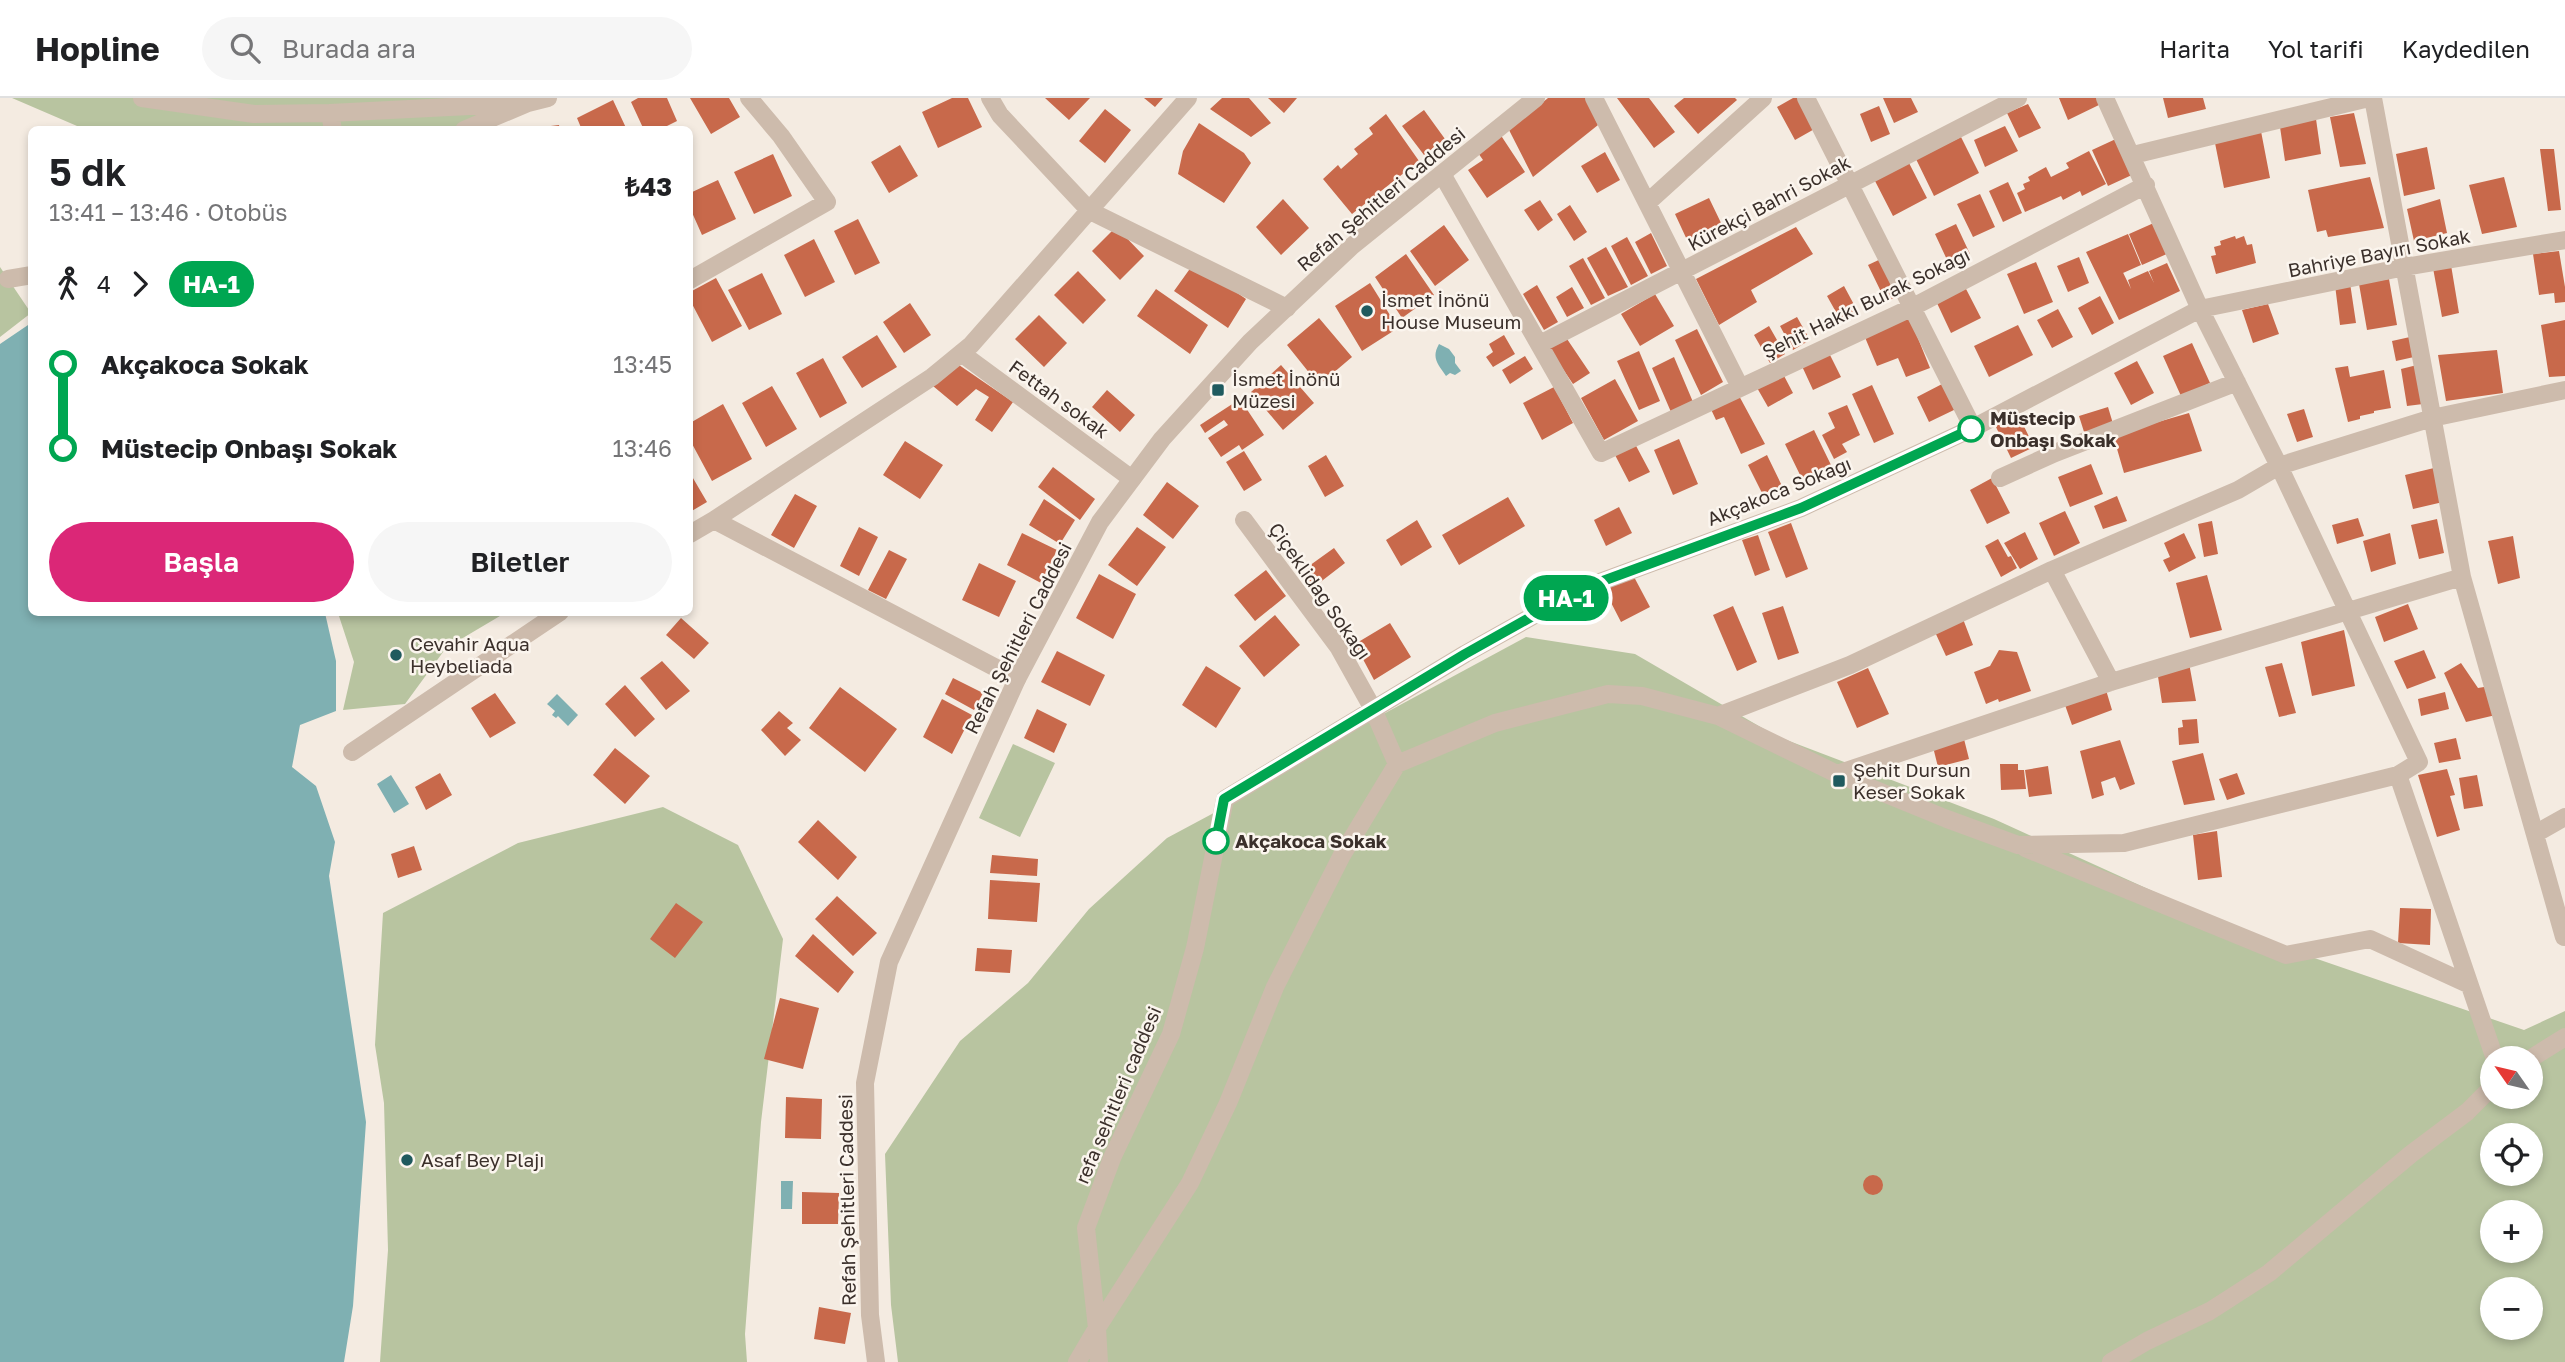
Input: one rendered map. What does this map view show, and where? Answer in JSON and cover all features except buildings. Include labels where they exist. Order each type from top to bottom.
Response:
[{"type":"street","points":[[142,98],[254,114],[331,121],[528,103],[548,98]]},
{"type":"street","points":[[693,279],[827,202],[781,136],[749,98]]},
{"type":"street","points":[[990,98],[1000,115],[1090,211],[1287,308]]},
{"type":"street","points":[[693,532],[932,377],[961,353],[1188,98]]},
{"type":"street","name":"Refah Şehitleri Caddesi","points":[[876,1362],[870,1315],[865,1083],[889,962],[1017,679],[1100,522],[1162,439],[1250,342],[1352,246],[1536,98]]},
{"type":"street","points":[[1594,98],[1740,387]]},
{"type":"street","points":[[1647,203],[1763,98]]},
{"type":"street","points":[[1806,98],[1973,428]]},
{"type":"street","name":"Kürekçi Bahri Sokak","points":[[1540,344],[1683,273],[2018,98]]},
{"type":"street","points":[[2018,845],[2124,843],[2398,775],[2418,762],[2279,466],[2200,309],[2133,155],[2105,98]]},
{"type":"street","points":[[2133,155],[2305,105],[2371,98],[2462,577],[2564,937]]},
{"type":"street","points":[[473,126],[528,103]]},
{"type":"street","points":[[1442,174],[1540,344]]},
{"type":"street","name":"Şehit Hakkı Burak Sokağı","points":[[1540,344],[1601,453],[1913,307],[2146,185]]},
{"type":"street","name":"Bahriye Bayırı Sokak","points":[[2200,309],[2405,267],[2565,240]]},
{"type":"street","points":[[8,279],[28,276]]},
{"type":"street","name":"Akçakoca Sokağı","points":[[1224,799],[1465,654],[1581,589],[1801,508],[1973,428],[2200,309]]},
{"type":"street","name":"Fettah sokak","points":[[961,353],[1132,479]]},
{"type":"street","points":[[2000,478],[2055,453],[2237,382]]},
{"type":"street","points":[[1718,716],[1850,665],[2052,570],[2238,490],[2279,466],[2432,418],[2565,390]]},
{"type":"street","points":[[714,520],[1017,679]]},
{"type":"street","name":"Çiçeklidağ Sokağı","points":[[1244,520],[1339,648],[1373,709],[1397,764]]},
{"type":"street","points":[[2052,570],[2111,682]]},
{"type":"street","points":[[1837,774],[2111,682],[2462,577]]},
{"type":"street","points":[[352,752],[554,616]]},
{"type":"street","points":[[1077,1362],[1190,1183],[1228,1103],[1275,987],[1342,855],[1397,764],[1495,723],[1608,694],[1642,696],[1718,716],[1837,774],[2286,955],[2370,939],[2468,984]]},
{"type":"street","points":[[2398,775],[2490,1046]]},
{"type":"street","name":"refa sehitleri caddesi","points":[[1099,1362],[1086,1228],[1112,1158],[1171,1034],[1195,948],[1224,799]]},
{"type":"street","points":[[2535,834],[2565,817]]},
{"type":"street","points":[[2543,1051],[2565,1037]]},
{"type":"street","points":[[2112,1362],[2147,1341],[2210,1311],[2269,1273],[2480,1099]]},
{"type":"green space","points":[[12,98],[527,98],[485,126],[77,126]]},
{"type":"green space","points":[[0,267],[28,309],[28,315],[0,337]]},
{"type":"green space","name":"Cevahir Aqua Heybeliada","points":[[339,616],[500,616],[446,648],[405,704],[343,710],[354,662]]},
{"type":"green space","points":[[1526,637],[1635,654],[1776,736],[1994,819],[2256,938],[2524,1030],[2565,1011],[2565,1362],[898,1362],[891,1305],[885,1154],[960,1041],[1028,983],[1089,909],[1167,838],[1238,800],[1337,739]]},
{"type":"green space","points":[[1013,744],[1055,763],[1020,837],[979,818]]},
{"type":"green space","points":[[663,807],[738,845],[783,939],[761,1122],[745,1334],[747,1362],[380,1362],[388,1250],[384,1103],[375,1045],[383,913],[518,843]]},
{"type":"water","points":[[28,325],[28,616],[326,616],[336,661],[336,711],[300,725],[292,767],[316,786],[335,842],[329,876],[366,1122],[353,1306],[344,1362],[0,1362],[0,344]]},
{"type":"water","points":[[1439,344],[1449,349],[1455,357],[1455,363],[1461,371],[1455,375],[1450,373],[1446,376],[1438,364],[1436,353]]},
{"type":"water","points":[[557,694],[578,715],[568,726],[558,716],[556,718],[552,715],[555,711],[547,704]]},
{"type":"water","points":[[391,775],[409,804],[394,813],[377,784]]},
{"type":"water","points":[[781,1181],[793,1181],[792,1209],[781,1209]]},
{"type":"bus line","name":"HA-1","points":[[1216,841],[1224,799],[1465,654],[1581,589],[1801,508],[1971,429]]},
{"type":"place","name":"İsmet İnönü House Museum","points":[[1367,311]]},
{"type":"place","name":"İsmet İnönü Müzesi","points":[[1218,390]]},
{"type":"place","name":"Müstecip Onbaşı Sokak","points":[[1971,429]]},
{"type":"place","name":"Cevahir Aqua Heybeliada","points":[[396,655]]},
{"type":"place","name":"Şehit Dursun Keser Sokak","points":[[1839,781]]},
{"type":"place","name":"Akçakoca Sokak","points":[[1216,841]]},
{"type":"place","name":"Asaf Bey Plajı","points":[[407,1160]]}]
